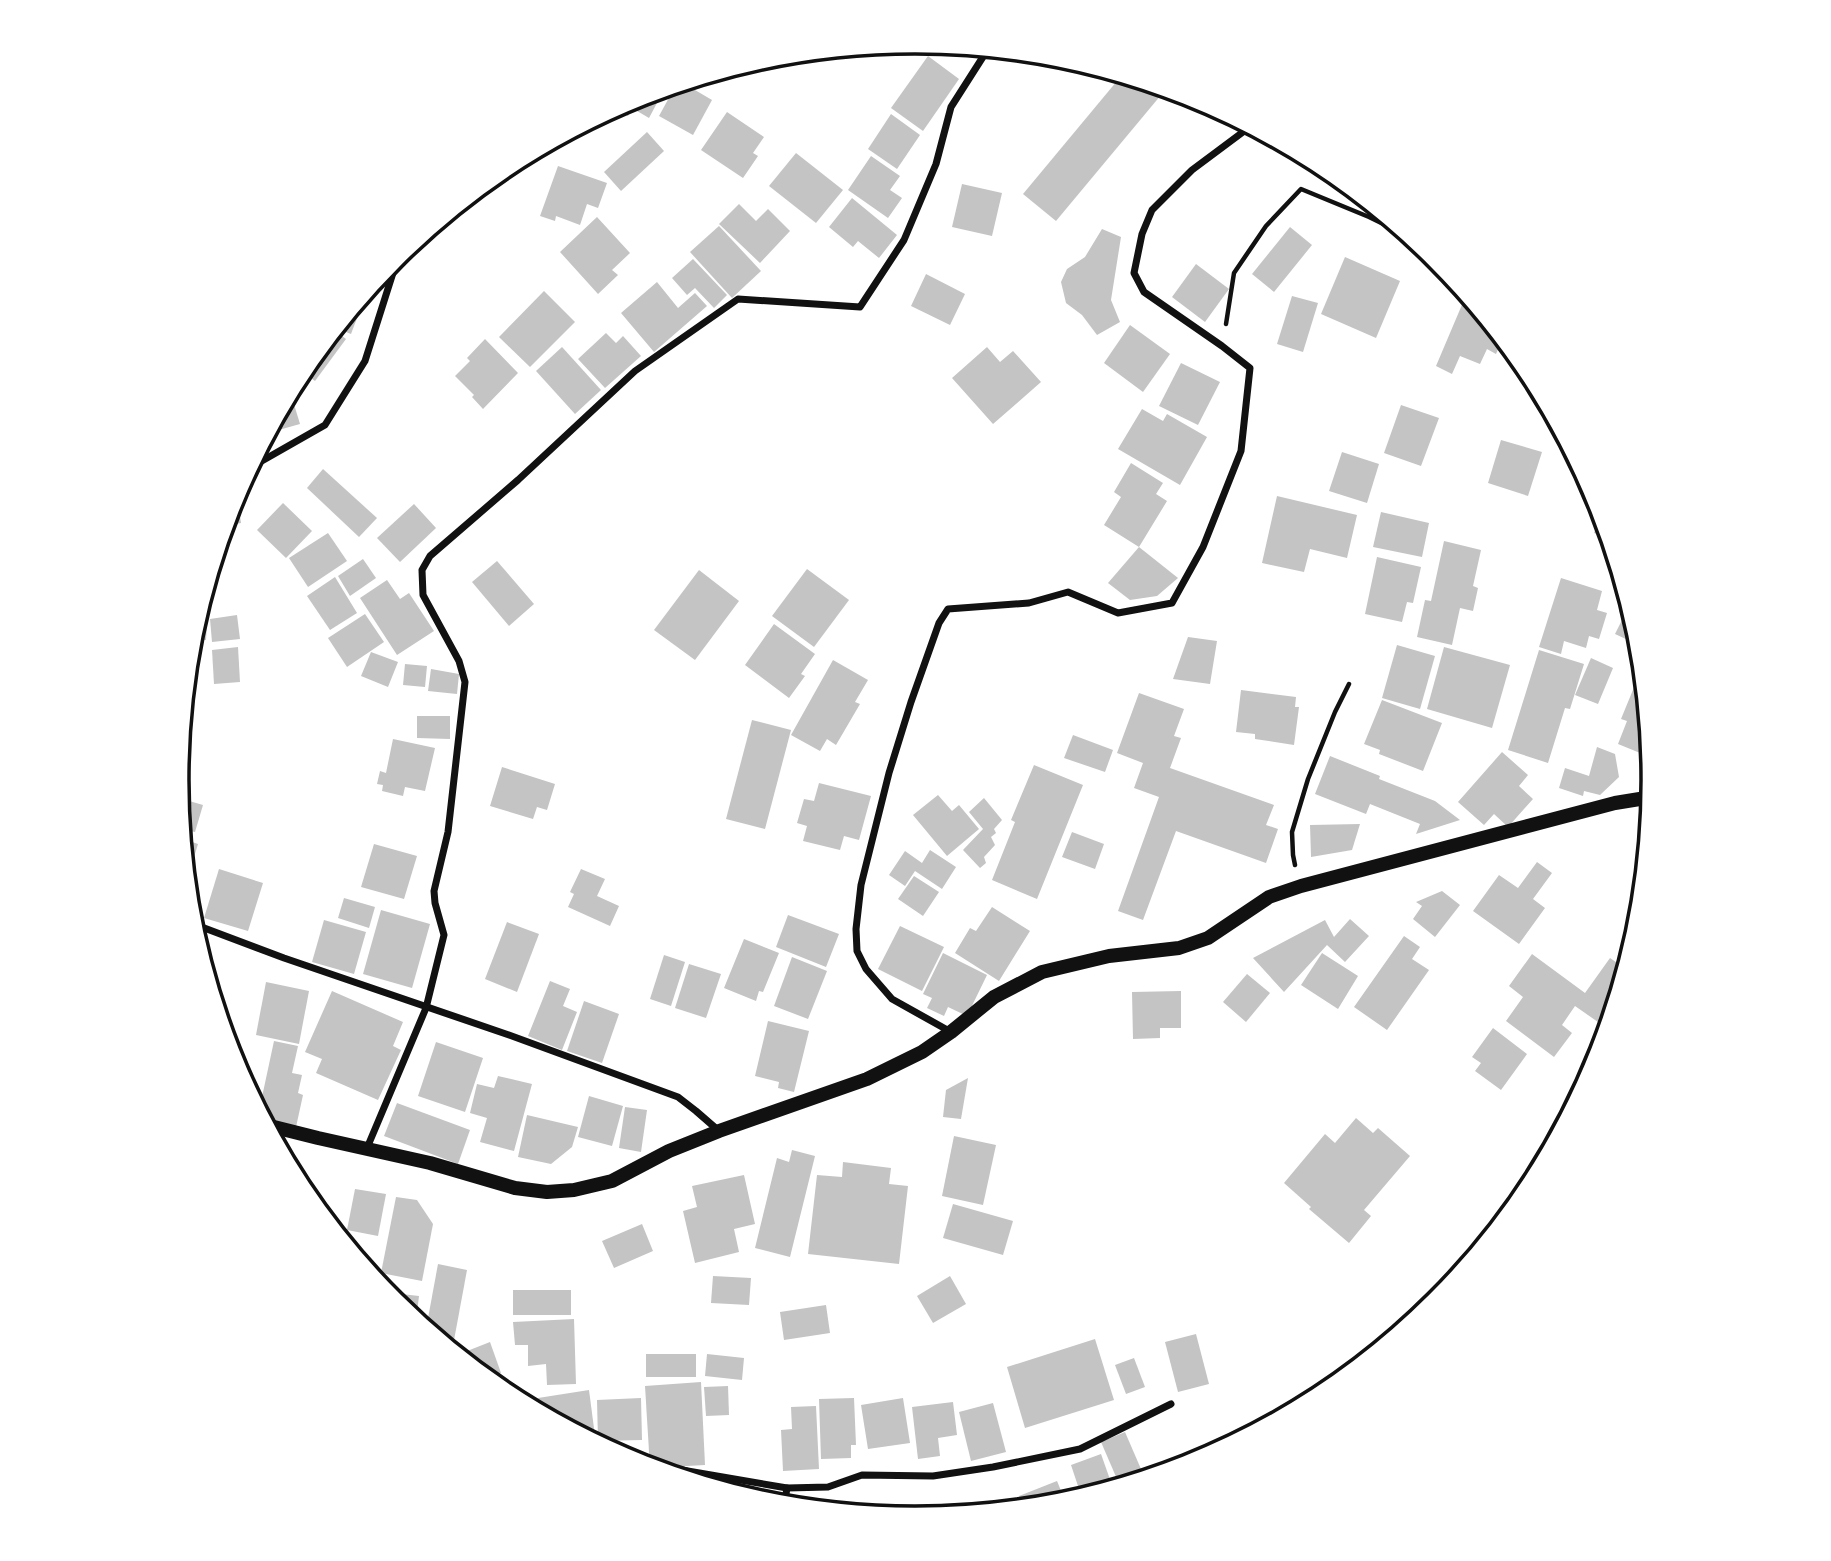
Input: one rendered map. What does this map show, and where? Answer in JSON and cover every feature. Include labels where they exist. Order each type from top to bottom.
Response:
[{"type":"main road","points":[[278,1128],[430,1163],[515,1188],[547,1192],[574,1190],[612,1181],[669,1151],[719,1131],[867,1079],[922,1052],[995,997],[1042,972],[1109,956],[1179,948],[1208,938],[1269,897],[1301,886],[1615,803],[1641,799]]},
{"type":"street","points":[[367,1148],[426,1008],[444,935],[434,891],[448,832],[465,682],[458,661],[423,594],[422,570],[430,556],[518,480],[635,371],[738,299],[860,307],[904,240],[936,164],[951,107],[982,58]]},
{"type":"street","points":[[951,1032],[892,999],[866,970],[857,951],[856,929],[861,885],[889,772],[911,702],[939,623],[948,609],[1029,603],[1068,592],[1118,613],[1172,603],[1203,547],[1241,450],[1250,368],[1144,292],[1134,273],[1142,234],[1152,211],[1192,170],[1243,132]]},
{"type":"street","points":[[264,460],[325,425],[365,361],[391,278]]},
{"type":"street","points":[[204,928],[678,1097],[719,1131]]},
{"type":"street","points":[[697,1473],[787,1488],[828,1488],[862,1475],[933,1476],[1080,1449],[1171,1404]]},
{"type":"street","points":[[786,1495],[787,1488]]},
{"type":"path","points":[[1222,346],[1234,273],[1266,226],[1301,189],[1381,223]]},
{"type":"path","points":[[1301,886],[1293,856],[1292,832],[1308,779],[1349,684]]},
{"type":"building","points":[[928,56],[959,79],[923,131],[891,108]]},
{"type":"building","points":[[1116,83],[1159,97],[1056,221],[1023,194]]},
{"type":"building","points":[[694,89],[712,100],[693,135],[659,116],[669,98]]},
{"type":"building","points":[[657,103],[649,118],[637,111]]},
{"type":"building","points":[[727,112],[764,137],[753,153],[758,156],[743,178],[701,150]]},
{"type":"building","points":[[891,114],[920,135],[897,169],[868,149]]},
{"type":"building","points":[[647,132],[664,151],[621,191],[604,172]]},
{"type":"building","points":[[796,153],[843,190],[816,223],[769,186]]},
{"type":"building","points":[[871,156],[900,176],[890,190],[902,198],[888,218],[848,190]]},
{"type":"building","points":[[558,166],[607,183],[598,208],[587,204],[580,225],[556,216],[555,221],[540,216]]},
{"type":"building","points":[[962,184],[1002,193],[992,236],[952,227]]},
{"type":"building","points":[[852,198],[897,235],[879,258],[858,241],[853,247],[829,227]]},
{"type":"building","points":[[739,204],[756,221],[768,209],[790,231],[760,263],[719,224]]},
{"type":"building","points":[[597,217],[630,253],[612,270],[618,275],[598,294],[560,252]]},
{"type":"building","points":[[719,226],[761,271],[732,298],[690,252]]},
{"type":"building","points":[[1290,227],[1312,245],[1274,292],[1252,274]]},
{"type":"building","points":[[1102,229],[1121,237],[1111,300],[1120,322],[1097,335],[1082,315],[1066,303],[1061,282],[1067,269],[1085,257]]},
{"type":"building","points":[[1345,257],[1400,281],[1376,338],[1321,314]]},
{"type":"building","points":[[693,259],[727,295],[714,308],[695,288],[687,295],[672,278]]},
{"type":"building","points":[[1196,264],[1229,289],[1205,322],[1172,297]]},
{"type":"building","points":[[926,274],[965,294],[950,325],[911,306]]},
{"type":"building","points":[[657,282],[678,308],[695,293],[707,306],[654,352],[621,313]]},
{"type":"building","points":[[544,291],[575,322],[530,367],[499,337]]},
{"type":"building","points":[[1292,296],[1318,303],[1303,352],[1277,344]]},
{"type":"building","points":[[1463,303],[1499,348],[1496,354],[1487,349],[1480,364],[1460,356],[1452,374],[1436,366]]},
{"type":"building","points":[[358,315],[351,334],[344,331]]},
{"type":"building","points":[[1130,325],[1170,354],[1143,392],[1104,363]]},
{"type":"building","points":[[606,333],[616,343],[623,336],[641,356],[605,388],[578,359]]},
{"type":"building","points":[[341,335],[346,339],[315,381],[311,378]]},
{"type":"building","points":[[485,339],[518,373],[483,409],[472,397],[474,395],[455,376],[470,361],[467,358]]},
{"type":"building","points":[[562,347],[601,390],[575,414],[536,371]]},
{"type":"building","points":[[987,347],[1000,362],[1013,351],[1041,382],[993,424],[952,378]]},
{"type":"building","points":[[1181,363],[1220,382],[1198,425],[1159,406]]},
{"type":"building","points":[[294,405],[300,424],[280,430]]},
{"type":"building","points":[[1401,405],[1439,418],[1421,466],[1384,453]]},
{"type":"building","points":[[1142,409],[1163,421],[1167,414],[1207,437],[1180,485],[1118,449]]},
{"type":"building","points":[[1501,440],[1542,452],[1528,496],[1488,483]]},
{"type":"building","points":[[1342,452],[1379,464],[1367,503],[1329,491]]},
{"type":"building","points":[[1131,463],[1163,483],[1156,494],[1167,501],[1139,547],[1104,525],[1121,497],[1114,492]]},
{"type":"building","points":[[323,469],[377,518],[359,537],[307,488]]},
{"type":"building","points":[[1277,496],[1357,515],[1347,558],[1310,549],[1304,572],[1262,563]]},
{"type":"building","points":[[283,503],[312,531],[286,558],[257,530]]},
{"type":"building","points":[[414,504],[436,528],[400,562],[377,538]]},
{"type":"building","points":[[1381,512],[1429,523],[1422,557],[1373,547]]},
{"type":"building","points":[[328,533],[347,561],[308,587],[289,558]]},
{"type":"building","points":[[1444,541],[1481,550],[1473,586],[1478,588],[1473,611],[1460,608],[1452,645],[1417,637],[1425,600],[1431,601]]},
{"type":"building","points":[[1139,547],[1178,578],[1157,596],[1130,600],[1108,583]]},
{"type":"building","points":[[1377,557],[1421,567],[1413,603],[1407,602],[1402,622],[1365,614]]},
{"type":"building","points":[[363,559],[376,578],[350,596],[338,576]]},
{"type":"building","points":[[497,561],[534,604],[509,626],[472,582]]},
{"type":"building","points":[[807,569],[849,600],[814,647],[772,616]]},
{"type":"building","points":[[699,570],[739,601],[695,660],[654,630]]},
{"type":"building","points":[[335,577],[357,613],[330,630],[307,596]]},
{"type":"building","points":[[1561,578],[1602,591],[1597,610],[1607,613],[1599,639],[1589,636],[1586,648],[1564,641],[1561,654],[1539,647]]},
{"type":"building","points":[[387,580],[400,599],[409,593],[434,631],[397,655],[360,598]]},
{"type":"building","points":[[365,614],[384,642],[347,667],[328,638]]},
{"type":"building","points":[[237,615],[240,639],[212,642],[210,619]]},
{"type":"building","points":[[1623,618],[1628,640],[1615,634]]},
{"type":"building","points":[[774,624],[815,654],[801,674],[805,676],[789,698],[745,665]]},
{"type":"building","points":[[1188,637],[1217,641],[1210,684],[1173,679]]},
{"type":"building","points":[[1397,645],[1435,656],[1420,709],[1382,698]]},
{"type":"building","points":[[238,647],[240,682],[214,684],[212,650]]},
{"type":"building","points":[[1444,647],[1510,665],[1492,728],[1427,709]]},
{"type":"building","points":[[1539,650],[1584,664],[1570,709],[1565,708],[1548,763],[1508,750]]},
{"type":"building","points":[[371,652],[398,662],[388,687],[361,676]]},
{"type":"building","points":[[1591,658],[1613,668],[1598,704],[1575,695]]},
{"type":"building","points":[[833,660],[868,680],[855,702],[860,704],[836,745],[827,739],[820,751],[791,735]]},
{"type":"building","points":[[405,664],[427,666],[425,687],[403,685]]},
{"type":"building","points":[[431,669],[459,674],[457,694],[428,691]]},
{"type":"building","points":[[1636,683],[1641,753],[1618,744],[1627,721],[1621,719]]},
{"type":"building","points":[[1241,690],[1296,697],[1295,707],[1299,707],[1294,745],[1255,739],[1255,734],[1236,732]]},
{"type":"building","points":[[1139,693],[1184,709],[1174,736],[1181,738],[1170,768],[1274,805],[1266,825],[1278,829],[1266,863],[1176,831],[1143,920],[1118,911],[1159,797],[1134,788],[1143,763],[1117,753]]},
{"type":"building","points":[[1382,700],[1442,723],[1423,771],[1379,754],[1380,750],[1364,744]]},
{"type":"building","points":[[417,716],[450,716],[450,739],[417,738]]},
{"type":"building","points":[[752,720],[791,730],[765,829],[726,819]]},
{"type":"building","points":[[1073,735],[1113,750],[1105,772],[1064,758]]},
{"type":"building","points":[[393,739],[435,748],[425,791],[405,787],[403,796],[382,791],[383,785],[377,784],[380,771],[386,773]]},
{"type":"building","points":[[1597,747],[1615,754],[1619,777],[1600,795],[1584,791],[1583,796],[1559,788],[1565,768],[1589,776]]},
{"type":"building","points":[[1502,752],[1528,775],[1519,786],[1533,799],[1508,827],[1494,814],[1484,825],[1458,802]]},
{"type":"building","points":[[1330,756],[1435,801],[1460,820],[1416,834],[1420,824],[1370,804],[1366,814],[1315,794]]},
{"type":"building","points":[[1034,765],[1083,785],[1037,899],[992,880],[1015,822],[1011,820]]},
{"type":"building","points":[[502,767],[555,784],[547,810],[537,807],[533,819],[490,806]]},
{"type":"building","points":[[819,783],[871,796],[859,840],[844,836],[840,850],[803,841],[807,826],[797,823],[804,799],[814,801]]},
{"type":"building","points":[[938,795],[952,811],[959,805],[979,829],[947,856],[913,815]]},
{"type":"building","points":[[984,798],[1002,820],[991,837],[995,845],[984,857],[986,863],[980,868],[963,850],[983,829],[969,812]]},
{"type":"building","points":[[190,801],[203,805],[195,832],[191,831]]},
{"type":"building","points":[[1360,824],[1352,850],[1311,857],[1310,825]]},
{"type":"building","points":[[1072,832],[1104,844],[1095,869],[1062,857]]},
{"type":"building","points":[[192,842],[198,844],[194,858]]},
{"type":"building","points":[[374,844],[417,856],[404,899],[361,887]]},
{"type":"building","points":[[930,850],[956,867],[942,889],[915,871],[905,886],[889,875],[905,851],[922,863]]},
{"type":"building","points":[[1537,862],[1552,873],[1533,899],[1545,908],[1519,944],[1473,911],[1499,875],[1518,888]]},
{"type":"building","points":[[219,869],[263,883],[248,931],[204,918]]},
{"type":"building","points":[[581,869],[605,879],[597,896],[619,906],[610,926],[568,907],[574,894],[570,892]]},
{"type":"building","points":[[914,876],[939,892],[923,916],[898,899]]},
{"type":"building","points":[[1442,891],[1460,905],[1435,937],[1413,919],[1422,906],[1416,902]]},
{"type":"building","points":[[344,898],[375,907],[369,928],[338,918]]},
{"type":"building","points":[[992,907],[1030,931],[999,981],[955,953],[970,928],[976,931]]},
{"type":"building","points":[[381,910],[430,924],[412,988],[363,974]]},
{"type":"building","points":[[788,915],[839,934],[826,967],[776,947]]},
{"type":"building","points":[[1350,919],[1369,936],[1345,962],[1327,945],[1284,992],[1253,958],[1325,920],[1334,937]]},
{"type":"building","points":[[324,920],[366,932],[354,974],[312,962]]},
{"type":"building","points":[[507,922],[539,934],[517,992],[485,979]]},
{"type":"building","points":[[900,926],[944,947],[922,991],[878,969]]},
{"type":"building","points":[[1404,936],[1420,947],[1412,959],[1429,970],[1387,1030],[1354,1007]]},
{"type":"building","points":[[744,939],[779,953],[763,992],[759,991],[756,1001],[724,988]]},
{"type":"building","points":[[943,953],[987,975],[967,1016],[948,1007],[944,1016],[927,1008],[932,998],[923,994]]},
{"type":"building","points":[[1322,953],[1358,976],[1338,1009],[1301,985]]},
{"type":"building","points":[[1532,954],[1585,993],[1610,958],[1618,964],[1599,1023],[1575,1006],[1562,1025],[1572,1033],[1554,1057],[1506,1021],[1523,997],[1509,986]]},
{"type":"building","points":[[664,955],[685,962],[671,1006],[650,999]]},
{"type":"building","points":[[792,957],[827,971],[808,1019],[774,1006]]},
{"type":"building","points":[[689,964],[721,974],[706,1018],[675,1008]]},
{"type":"building","points":[[1247,974],[1270,993],[1246,1022],[1223,1002]]},
{"type":"building","points":[[550,981],[570,989],[563,1006],[577,1012],[562,1050],[528,1036]]},
{"type":"building","points":[[266,982],[309,991],[299,1044],[256,1035]]},
{"type":"building","points":[[332,991],[403,1022],[393,1046],[401,1050],[378,1100],[316,1073],[322,1059],[305,1052]]},
{"type":"building","points":[[1181,991],[1181,1028],[1160,1028],[1160,1038],[1133,1039],[1132,992]]},
{"type":"building","points":[[584,1001],[619,1014],[602,1063],[567,1051]]},
{"type":"building","points":[[768,1021],[809,1031],[794,1092],[778,1088],[779,1082],[755,1076]]},
{"type":"building","points":[[1493,1028],[1527,1054],[1501,1090],[1475,1071],[1481,1063],[1472,1057]]},
{"type":"building","points":[[274,1041],[298,1046],[292,1073],[302,1075],[298,1093],[303,1095],[296,1127],[275,1122],[262,1097]]},
{"type":"building","points":[[436,1042],[483,1058],[465,1112],[418,1096]]},
{"type":"building","points":[[498,1076],[532,1084],[514,1151],[480,1142],[487,1118],[470,1113],[477,1084],[494,1088]]},
{"type":"building","points":[[968,1078],[961,1119],[943,1117],[946,1090]]},
{"type":"building","points":[[589,1096],[623,1106],[612,1146],[578,1137]]},
{"type":"building","points":[[397,1103],[470,1130],[458,1164],[384,1136]]},
{"type":"building","points":[[625,1107],[647,1110],[641,1152],[619,1148]]},
{"type":"building","points":[[527,1115],[578,1127],[572,1147],[551,1164],[518,1157]]},
{"type":"building","points":[[1356,1118],[1373,1133],[1378,1128],[1410,1156],[1364,1210],[1371,1216],[1349,1243],[1309,1209],[1311,1207],[1284,1183],[1325,1134],[1335,1143]]},
{"type":"building","points":[[954,1136],[996,1145],[983,1205],[942,1196]]},
{"type":"building","points":[[792,1150],[815,1156],[790,1257],[755,1248],[777,1158],[789,1162]]},
{"type":"building","points":[[843,1162],[891,1168],[889,1184],[908,1186],[899,1264],[808,1254],[817,1175],[842,1177]]},
{"type":"building","points":[[744,1175],[755,1224],[734,1229],[739,1252],[695,1263],[683,1211],[697,1207],[692,1186]]},
{"type":"building","points":[[355,1189],[386,1194],[378,1236],[347,1230]]},
{"type":"building","points":[[396,1197],[417,1200],[433,1224],[422,1281],[381,1272]]},
{"type":"building","points":[[953,1204],[1013,1221],[1003,1255],[943,1238]]},
{"type":"building","points":[[642,1224],[653,1251],[614,1268],[602,1241]]},
{"type":"building","points":[[438,1264],[467,1270],[454,1341],[428,1318]]},
{"type":"building","points":[[713,1276],[751,1278],[749,1305],[711,1303]]},
{"type":"building","points":[[950,1276],[966,1304],[933,1323],[917,1296]]},
{"type":"building","points":[[513,1290],[571,1290],[571,1315],[513,1315]]},
{"type":"building","points":[[402,1294],[419,1296],[417,1309]]},
{"type":"building","points":[[826,1305],[830,1333],[784,1340],[780,1312]]},
{"type":"building","points":[[574,1319],[576,1384],[547,1385],[546,1364],[528,1366],[528,1345],[515,1345],[513,1322]]},
{"type":"building","points":[[1196,1334],[1209,1384],[1178,1392],[1165,1342]]},
{"type":"building","points":[[1095,1339],[1114,1400],[1025,1428],[1007,1367]]},
{"type":"building","points":[[490,1342],[501,1373],[498,1374],[466,1351]]},
{"type":"building","points":[[646,1354],[696,1354],[696,1377],[646,1377]]},
{"type":"building","points":[[707,1354],[744,1358],[742,1380],[705,1376]]},
{"type":"building","points":[[1134,1358],[1145,1387],[1126,1394],[1115,1365]]},
{"type":"building","points":[[701,1382],[705,1465],[678,1466],[649,1455],[645,1386]]},
{"type":"building","points":[[728,1386],[729,1415],[706,1416],[704,1387]]},
{"type":"building","points":[[589,1390],[595,1432],[552,1409],[538,1398]]},
{"type":"building","points":[[641,1398],[642,1440],[614,1441],[598,1434],[597,1400]]},
{"type":"building","points":[[854,1398],[856,1445],[851,1445],[851,1458],[821,1459],[819,1399]]},
{"type":"building","points":[[903,1398],[910,1443],[868,1449],[861,1405]]},
{"type":"building","points":[[953,1402],[957,1435],[938,1438],[940,1456],[918,1459],[912,1407]]},
{"type":"building","points":[[993,1403],[1006,1452],[971,1461],[959,1412]]},
{"type":"building","points":[[816,1406],[819,1469],[783,1471],[781,1430],[792,1429],[791,1407]]},
{"type":"building","points":[[1125,1432],[1142,1470],[1116,1478],[1101,1442]]},
{"type":"building","points":[[1101,1454],[1110,1480],[1079,1488],[1071,1465]]},
{"type":"building","points":[[1057,1481],[1061,1492],[1020,1499],[1019,1496]]},
{"type":"building","points":[[987,1502],[987,1503],[963,1505],[932,1506]]}]
